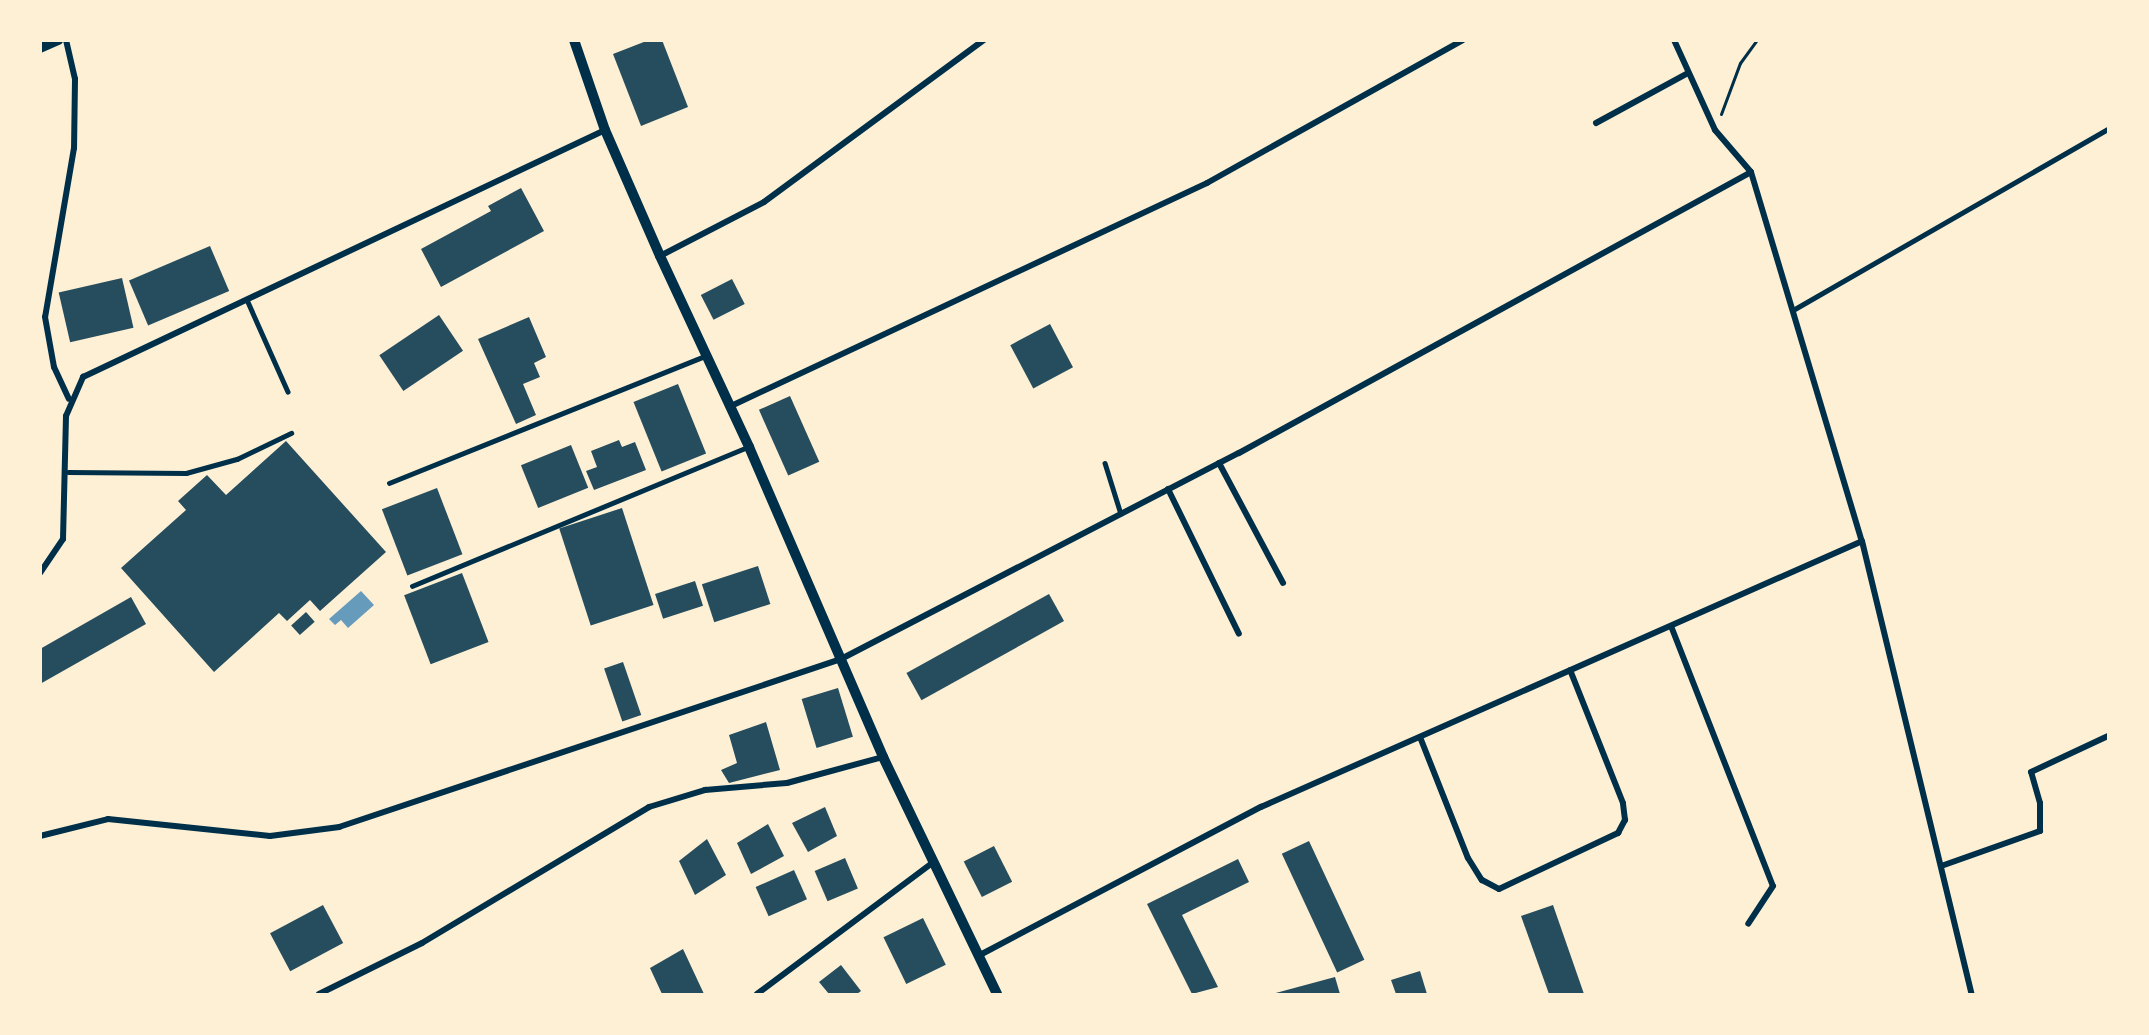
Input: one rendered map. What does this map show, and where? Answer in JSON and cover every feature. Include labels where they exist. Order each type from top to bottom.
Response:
[{"type":"street","points":[[40,48],[58,40]]},
{"type":"street","points":[[40,573],[63,539],[68,472],[69,399],[54,366],[45,317],[74,148],[75,79],[66,40]]},
{"type":"street","points":[[574,40],[605,130],[660,256],[731,406],[883,757],[997,994]]},
{"type":"street","points":[[660,256],[764,202],[984,40]]},
{"type":"street","points":[[731,406],[1207,183],[1463,40]]},
{"type":"street","points":[[1674,40],[1715,130],[1751,172],[1862,541],[1944,865],[1972,994]]},
{"type":"street","points":[[1596,123],[1688,74]]},
{"type":"street","points":[[69,399],[95,368],[248,302],[605,130]]},
{"type":"street","points":[[40,836],[108,819],[270,836],[339,827],[841,659],[1219,463],[1751,172]]},
{"type":"street","points":[[1219,463],[1283,583]]},
{"type":"street","points":[[1168,489],[1239,634]]},
{"type":"street","points":[[978,956],[1261,807],[1862,541]]},
{"type":"street","points":[[1671,626],[1773,886],[1748,924]]},
{"type":"street","points":[[1420,737],[1468,858],[1482,880],[1499,889],[1618,833],[1625,819],[1570,670]]},
{"type":"street","points":[[1944,865],[2040,831],[2040,803],[2031,772],[2109,736]]},
{"type":"street","points":[[319,994],[422,943],[649,807],[705,790],[787,783],[883,757]]},
{"type":"street","points":[[757,994],[932,863]]},
{"type":"lane","points":[[1793,310],[2109,129]]},
{"type":"lane","points":[[248,302],[288,392]]},
{"type":"lane","points":[[388,483],[707,355]]},
{"type":"lane","points":[[68,472],[186,472],[237,459],[291,433]]},
{"type":"lane","points":[[412,586],[749,447]]},
{"type":"lane","points":[[1105,463],[1120,514]]},
{"type":"path","points":[[1715,130],[1740,63],[1757,40]]},
{"type":"water","points":[[361,591],[374,605],[348,628],[341,620],[335,625],[329,619]]},
{"type":"building","points":[[649,40],[662,40],[688,107],[641,126],[613,54]]},
{"type":"building","points":[[521,188],[544,231],[441,287],[421,249],[491,211],[488,206]]},
{"type":"building","points":[[210,246],[229,291],[148,325],[129,280]]},
{"type":"building","points":[[122,278],[133,328],[70,342],[59,293]]},
{"type":"building","points":[[732,279],[745,304],[714,320],[701,295]]},
{"type":"building","points":[[439,315],[463,351],[403,391],[379,355]]},
{"type":"building","points":[[529,317],[546,357],[534,363],[540,377],[523,384],[536,415],[516,424],[478,339]]},
{"type":"building","points":[[1050,324],[1073,367],[1033,388],[1010,345]]},
{"type":"building","points":[[678,384],[706,454],[662,472],[633,402]]},
{"type":"building","points":[[790,396],[819,462],[788,476],[759,410]]},
{"type":"building","points":[[619,440],[622,447],[635,442],[646,470],[594,490],[586,471],[597,467],[591,451]]},
{"type":"building","points":[[286,441],[386,552],[320,611],[310,600],[287,621],[279,613],[214,672],[121,568],[186,510],[178,501],[207,475],[226,495]]},
{"type":"building","points":[[571,445],[588,488],[538,508],[521,465]]},
{"type":"building","points":[[437,488],[462,554],[407,575],[382,509]]},
{"type":"building","points":[[622,508],[654,605],[591,625],[559,528]]},
{"type":"building","points":[[758,566],[770,604],[714,622],[702,584]]},
{"type":"building","points":[[462,573],[489,642],[431,664],[404,595]]},
{"type":"building","points":[[695,581],[703,606],[663,619],[655,594]]},
{"type":"building","points":[[1049,594],[1064,621],[921,700],[906,673]]},
{"type":"building","points":[[131,597],[146,624],[40,684],[40,649]]},
{"type":"building","points":[[306,612],[315,622],[300,635],[291,625]]},
{"type":"building","points":[[623,662],[641,715],[622,721],[604,669]]},
{"type":"building","points":[[838,688],[853,737],[817,748],[802,699]]},
{"type":"building","points":[[766,722],[780,770],[729,783],[721,770],[737,763],[729,735]]},
{"type":"building","points":[[825,807],[837,836],[808,852],[792,823]]},
{"type":"building","points":[[768,824],[784,856],[751,874],[737,843]]},
{"type":"building","points":[[707,839],[726,875],[695,895],[679,861]]},
{"type":"building","points":[[1309,841],[1364,960],[1337,972],[1282,854]]},
{"type":"building","points":[[994,846],[1012,882],[982,897],[964,861]]},
{"type":"building","points":[[845,858],[858,888],[828,901],[815,871]]},
{"type":"building","points":[[1238,859],[1249,882],[1182,915],[1218,987],[1192,994],[1147,904]]},
{"type":"building","points":[[794,870],[807,899],[769,916],[756,887]]},
{"type":"building","points":[[323,905],[343,943],[290,971],[270,933]]},
{"type":"building","points":[[1553,905],[1584,994],[1549,994],[1521,916]]},
{"type":"building","points":[[923,918],[946,965],[906,984],[883,937]]},
{"type":"building","points":[[683,949],[704,994],[662,994],[650,968]]},
{"type":"building","points":[[841,965],[861,991],[857,994],[829,994],[819,982]]},
{"type":"building","points":[[1420,971],[1427,994],[1396,994],[1391,980]]},
{"type":"building","points":[[1335,977],[1340,994],[1272,994]]}]
